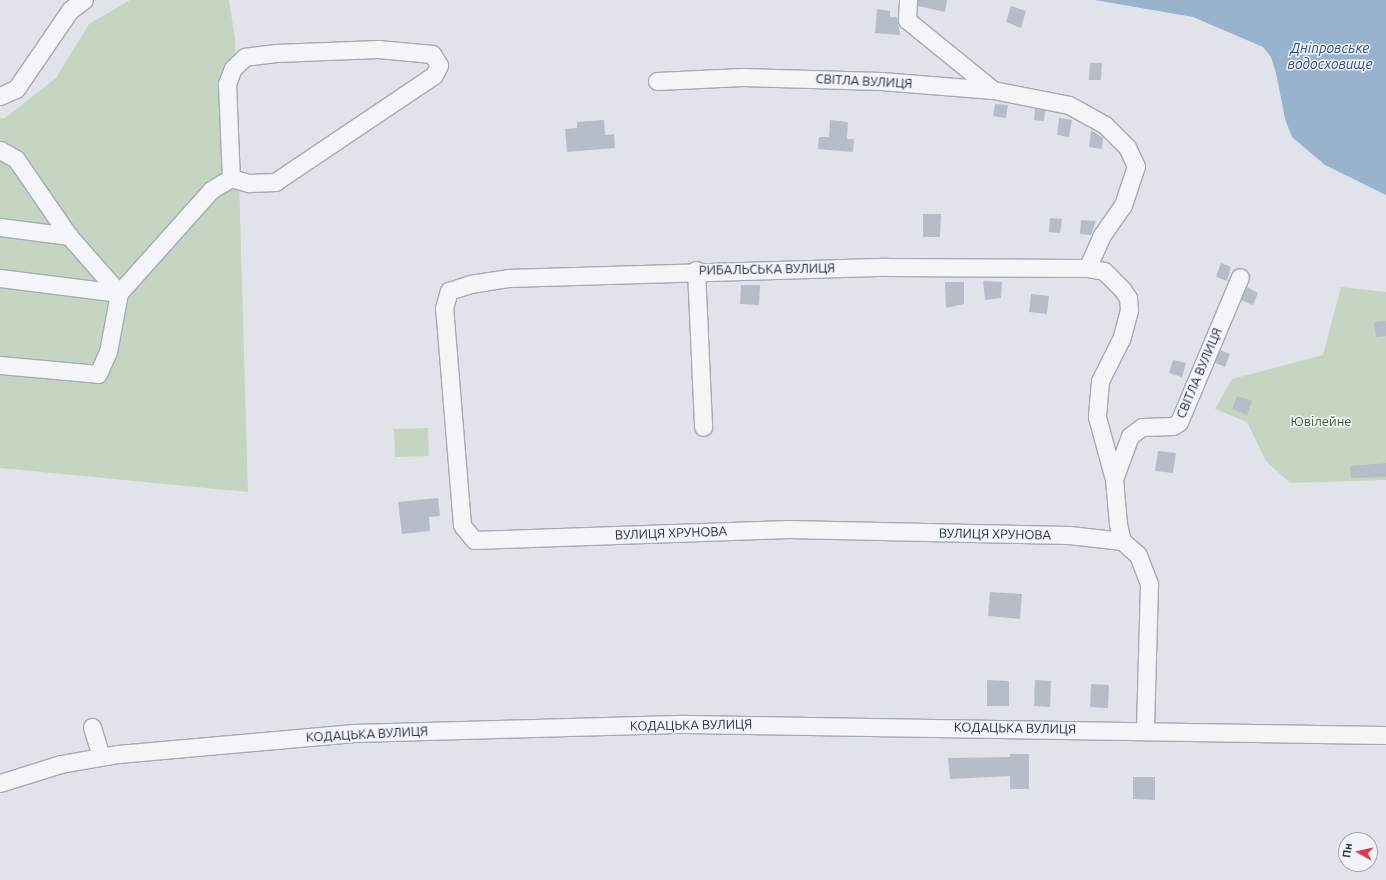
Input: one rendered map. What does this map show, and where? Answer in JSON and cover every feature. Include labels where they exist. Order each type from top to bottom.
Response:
[{"type":"street","points":[[0,96],[16,89],[70,10],[84,0]]},
{"type":"street","points":[[908,0],[907,20],[993,90]]},
{"type":"street","points":[[0,365],[98,374],[108,352],[119,293],[211,190],[231,178],[249,183],[275,182],[434,74],[439,65],[432,54],[378,50],[276,53],[245,57],[232,68],[227,84],[231,178]]},
{"type":"street","name":"СВІТЛА ВУЛИЦЯ","points":[[657,81],[750,77],[881,81],[993,90],[1069,105],[1105,125],[1127,147],[1136,166],[1123,205],[1102,235],[1087,268]]},
{"type":"street","points":[[0,150],[16,159],[69,236],[119,293]]},
{"type":"street","points":[[0,227],[69,236]]},
{"type":"street","name":"РИБАЛЬСЬКА ВУЛИЦЯ","points":[[448,291],[470,284],[508,278],[696,270],[1087,268],[1104,271],[1128,298],[1129,310],[1122,339],[1100,381],[1097,417],[1114,479],[1118,524],[1122,541]]},
{"type":"street","points":[[696,270],[703,427]]},
{"type":"street","name":"СВІТЛА ВУЛИЦЯ","points":[[1114,479],[1130,436],[1142,427],[1173,426],[1179,422],[1240,276]]},
{"type":"street","points":[[0,278],[119,293]]},
{"type":"street","name":"ВУЛИЦЯ ХРУНОВА","points":[[448,291],[444,308],[462,525],[474,540],[788,529],[1069,535],[1122,541]]},
{"type":"street","points":[[1122,541],[1138,555],[1149,584],[1145,730]]},
{"type":"street","name":"КОДАЦЬКА ВУЛИЦЯ","points":[[0,783],[60,764],[101,757],[234,742],[354,733],[686,724],[1145,730],[1386,735]]},
{"type":"street","points":[[92,727],[101,757]]},
{"type":"green space","points":[[130,0],[229,0],[235,39],[248,492],[0,468],[0,118],[5,118],[56,78],[89,24]]},
{"type":"green space","name":"Ювілейне","points":[[1341,287],[1386,292],[1386,480],[1290,483],[1266,461],[1247,422],[1215,409],[1232,379],[1323,355]]},
{"type":"green space","points":[[428,428],[429,456],[395,457],[394,429]]},
{"type":"water","name":"Дніпровське водосховище","points":[[1095,0],[1386,0],[1386,195],[1325,165],[1292,137],[1285,119],[1276,73],[1271,57],[1263,47],[1193,17]]},
{"type":"building","points":[[918,0],[947,0],[945,12],[918,6]]},
{"type":"building","points":[[1011,6],[1026,11],[1021,28],[1006,22]]},
{"type":"building","points":[[877,9],[890,11],[890,17],[897,17],[900,35],[875,33]]},
{"type":"building","points":[[1090,63],[1102,63],[1101,80],[1089,80]]},
{"type":"building","points":[[995,104],[1008,105],[1006,118],[993,116]]},
{"type":"building","points":[[1035,109],[1045,110],[1044,121],[1034,120]]},
{"type":"building","points":[[1059,118],[1072,120],[1069,137],[1057,135]]},
{"type":"building","points":[[604,120],[605,135],[614,134],[615,148],[567,152],[565,129],[577,128],[577,122]]},
{"type":"building","points":[[830,120],[848,122],[847,139],[854,139],[853,152],[818,149],[819,137],[829,137]]},
{"type":"building","points":[[1091,130],[1103,138],[1102,149],[1089,147]]},
{"type":"building","points":[[923,214],[941,214],[940,237],[923,237]]},
{"type":"building","points":[[1050,218],[1062,219],[1060,233],[1049,232]]},
{"type":"building","points":[[1081,220],[1096,221],[1091,235],[1080,234]]},
{"type":"building","points":[[1221,263],[1231,267],[1227,281],[1216,277]]},
{"type":"building","points":[[983,281],[1002,282],[1001,298],[985,300]]},
{"type":"building","points":[[945,282],[964,282],[964,304],[946,308]]},
{"type":"building","points":[[741,285],[760,285],[759,305],[740,304]]},
{"type":"building","points":[[1247,287],[1258,293],[1253,305],[1241,300]]},
{"type":"building","points":[[1031,294],[1049,296],[1047,314],[1029,312]]},
{"type":"building","points":[[1386,321],[1386,336],[1376,337],[1374,322]]},
{"type":"building","points":[[1220,350],[1230,354],[1225,367],[1215,363]]},
{"type":"building","points":[[1173,360],[1186,363],[1182,377],[1169,373]]},
{"type":"building","points":[[1237,396],[1252,401],[1247,415],[1232,409]]},
{"type":"building","points":[[1158,451],[1176,453],[1173,473],[1155,471]]},
{"type":"building","points":[[1386,463],[1386,477],[1351,478],[1350,466]]},
{"type":"building","points":[[438,498],[440,516],[429,517],[430,531],[402,534],[398,502]]},
{"type":"building","points":[[990,592],[1022,594],[1020,619],[988,616]]},
{"type":"building","points":[[987,680],[1009,681],[1009,706],[987,706]]},
{"type":"building","points":[[1035,680],[1051,681],[1050,707],[1034,706]]},
{"type":"building","points":[[1091,684],[1109,685],[1108,708],[1090,707]]},
{"type":"building","points":[[1010,754],[1029,754],[1029,789],[1010,789],[1010,776],[950,779],[948,758],[1010,757]]},
{"type":"building","points":[[1133,777],[1155,777],[1155,800],[1133,799]]}]
